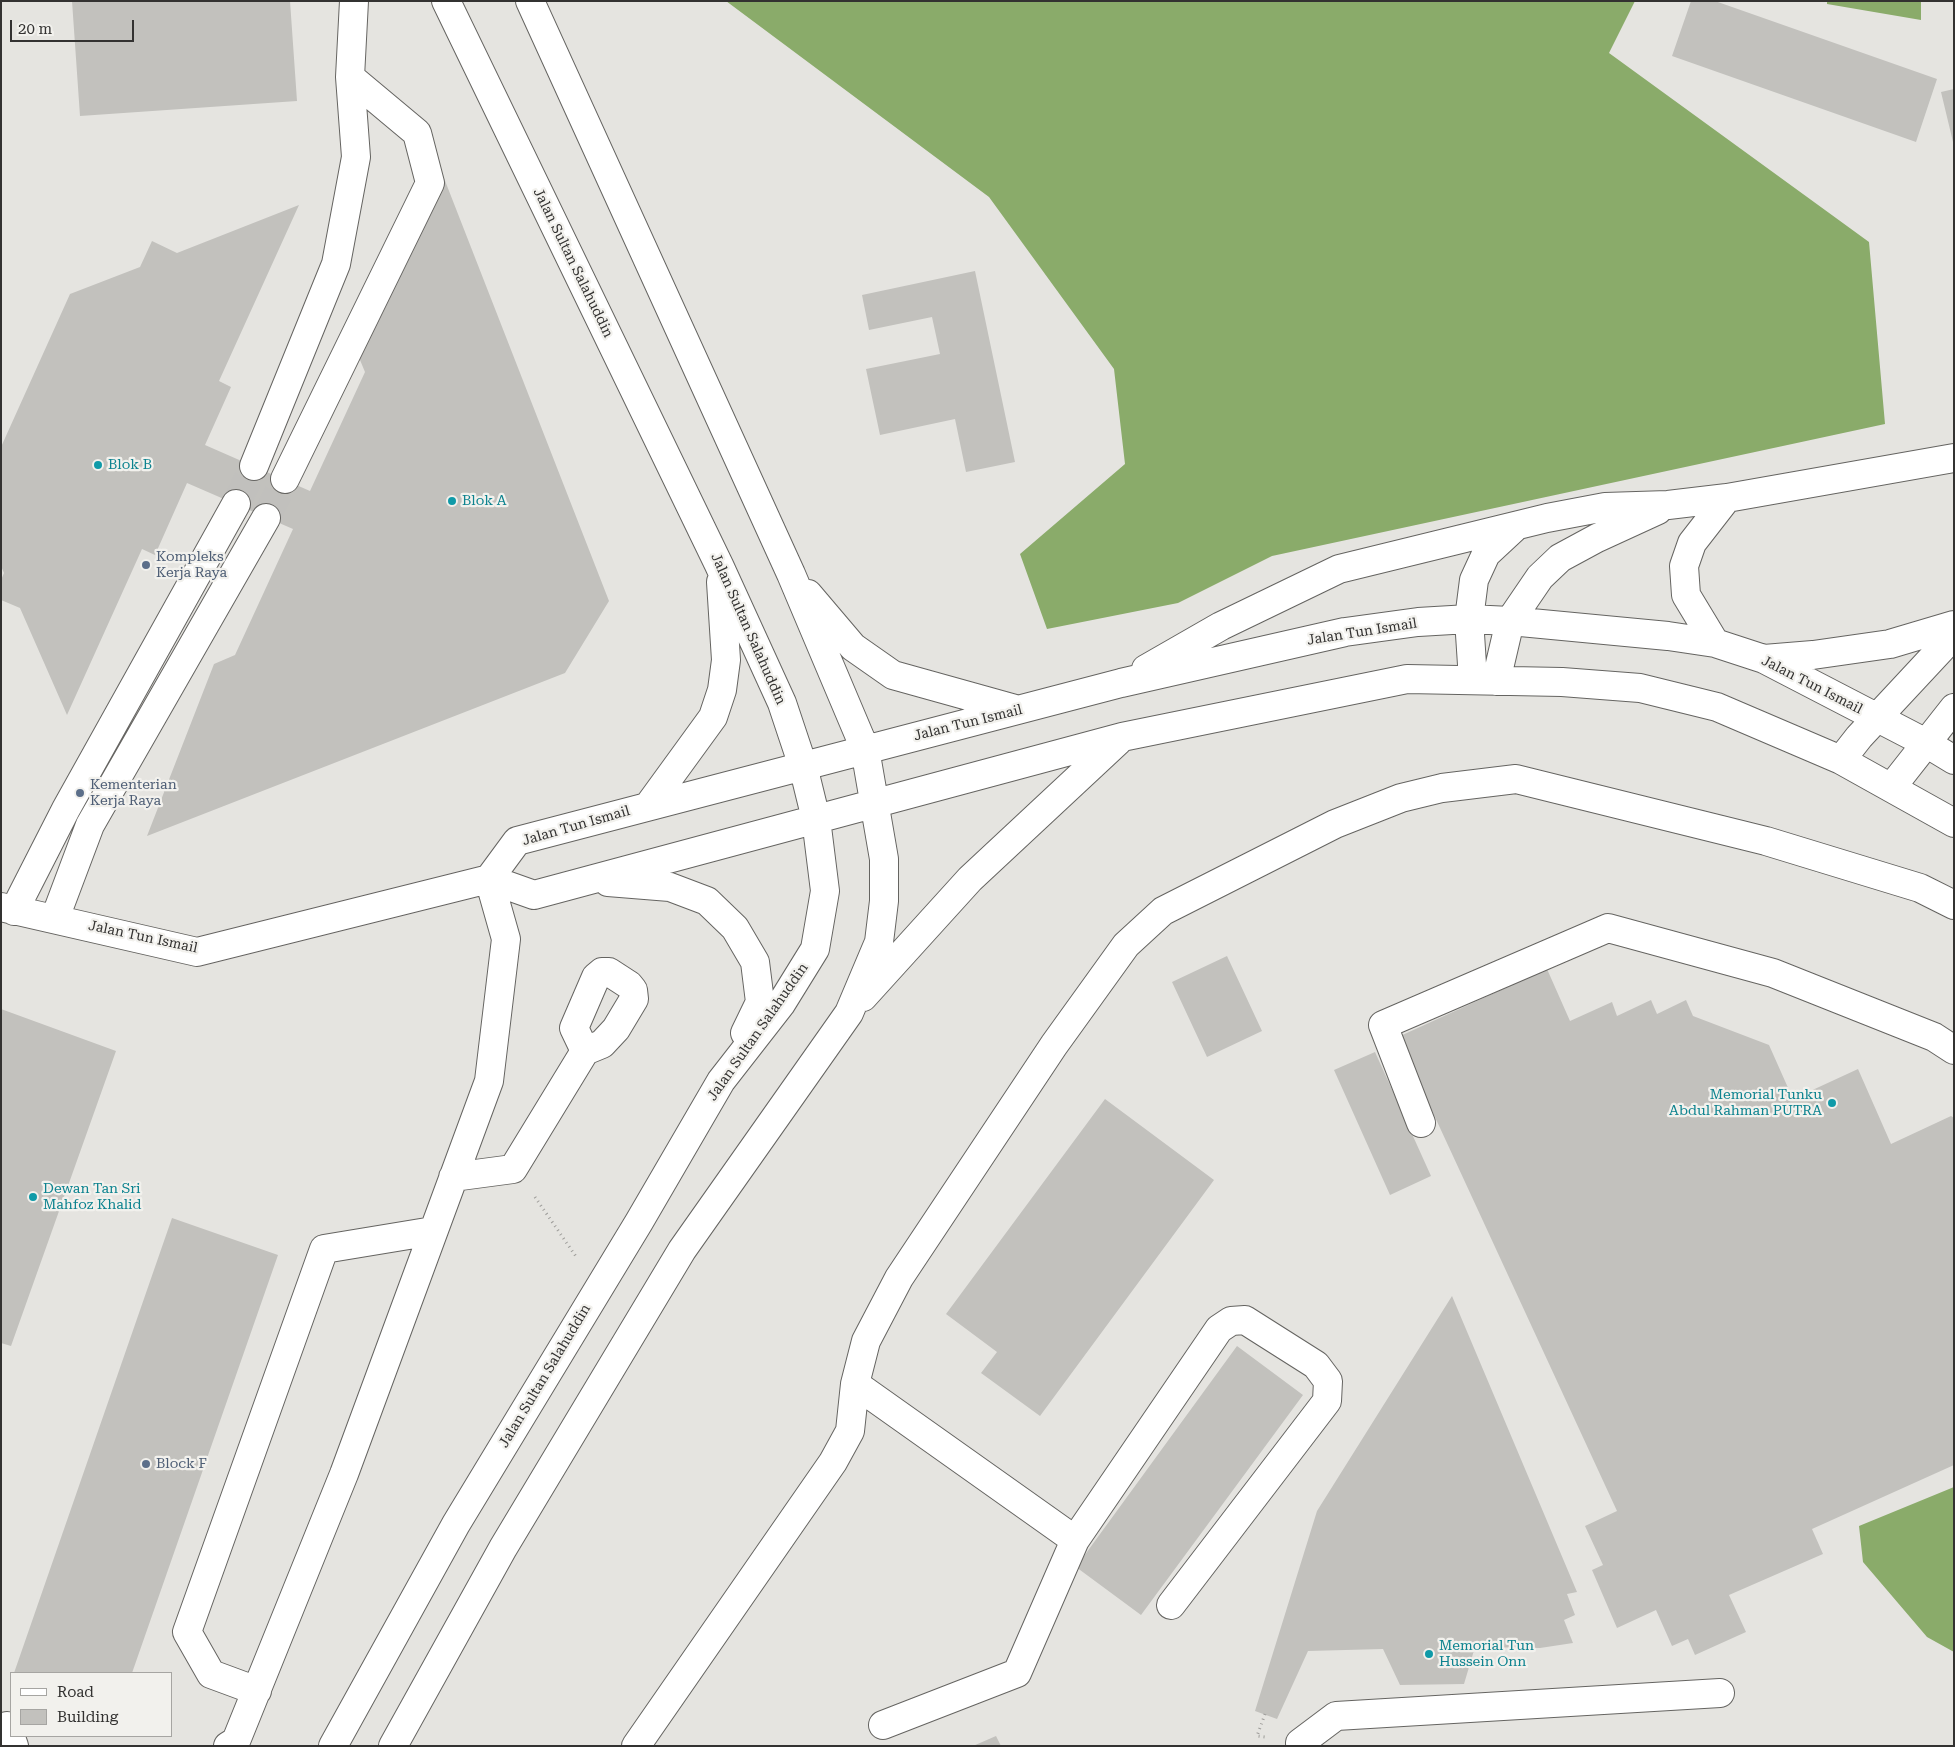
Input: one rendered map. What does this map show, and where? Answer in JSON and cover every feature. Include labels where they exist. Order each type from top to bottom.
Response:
[{"type":"street","points":[[254,466],[336,264],[356,157],[350,77],[354,1]]},
{"type":"street","name":"Jalan Sultan Salahuddin","points":[[333,1746],[456,1524],[598,1289],[720,1081],[781,1004],[815,949],[825,891],[816,819],[803,766],[782,703],[720,565],[446,1]]},
{"type":"street","points":[[530,1],[791,574],[865,749],[884,859],[884,902],[879,942],[849,1013]]},
{"type":"street","points":[[285,479],[430,183],[417,133],[350,77]]},
{"type":"street","points":[[1121,683],[1221,626],[1339,569],[1515,526],[1604,507],[1668,506],[1727,498],[1954,458]]},
{"type":"street","points":[[1715,643],[1686,595],[1684,566],[1692,543],[1727,498]]},
{"type":"street","points":[[8,909],[236,504]]},
{"type":"street","points":[[1485,680],[1510,621],[1540,577],[1560,558],[1597,538],[1668,506]]},
{"type":"street","points":[[55,918],[90,826],[266,518]]},
{"type":"street","points":[[1485,680],[1469,619],[1474,580],[1486,554],[1515,526]]},
{"type":"street","points":[[649,805],[712,717],[722,690],[726,660],[720,565]]},
{"type":"street","points":[[791,574],[853,647],[893,675],[1018,710]]},
{"type":"street","name":"Jalan Tun Ismail","points":[[8,909],[55,918],[198,952],[489,879],[517,841],[649,805],[1121,683],[1345,632],[1418,622],[1469,619],[1510,621],[1715,643],[1764,659],[1926,743],[1954,760]]},
{"type":"street","points":[[1764,659],[1813,655],[1890,644],[1954,625]]},
{"type":"street","points":[[1841,760],[1954,635]]},
{"type":"street","points":[[489,879],[534,895],[1122,737],[1408,680],[1485,680],[1640,688],[1717,707],[1841,760],[1954,824]]},
{"type":"street","points":[[1892,788],[1954,708]]},
{"type":"street","points":[[393,1746],[503,1548],[682,1250],[849,1013],[970,879],[1122,737]]},
{"type":"street","points":[[636,1746],[833,1462],[850,1431],[855,1384],[866,1341],[898,1278],[1054,1045],[1126,945],[1163,911],[1335,824],[1401,798],[1434,790],[1516,779],[1766,841],[1920,888],[1954,905]]},
{"type":"street","points":[[233,1744],[257,1691],[344,1474],[488,1081],[506,939],[489,879]]},
{"type":"street","points":[[588,880],[670,887],[707,901],[736,928],[755,962],[760,1002],[720,1081]]},
{"type":"street","points":[[1421,1123],[1383,1024],[1608,928],[1773,974],[1934,1037],[1954,1050]]},
{"type":"street","points":[[453,1177],[513,1169],[585,1051]]},
{"type":"street","points":[[257,1691],[210,1674],[187,1632],[324,1249],[433,1231]]},
{"type":"street","points":[[883,1725],[1017,1673],[1075,1540],[1220,1329],[1231,1321],[1246,1320],[1316,1365],[1328,1381],[1327,1401],[1171,1605]]},
{"type":"street","points":[[855,1384],[1075,1540]]},
{"type":"street","points":[[1302,1746],[1300,1743],[1336,1716],[1720,1693]]},
{"type":"path","points":[[513,1169],[540,1203],[598,1289]]},
{"type":"green space","points":[[726,1],[1635,1],[1609,53],[1869,242],[1885,424],[1272,556],[1178,603],[1047,629],[1020,554],[1125,464],[1114,369],[989,197]]},
{"type":"green space","points":[[1827,1],[1921,1],[1921,20],[1827,4]]},
{"type":"green space","points":[[1954,1487],[1954,1652],[1927,1637],[1863,1562],[1859,1526]]},
{"type":"building","points":[[72,1],[290,1],[297,101],[80,116]]},
{"type":"building","points":[[1691,1],[1715,1],[1937,79],[1916,142],[1672,56]]},
{"type":"building","points":[[1954,89],[1954,141],[1953,142],[1941,92]]},
{"type":"building","name":"Blok A","points":[[442,173],[609,601],[565,673],[147,836],[214,664],[235,655],[293,529],[187,483],[155,555],[142,549],[67,715],[20,608],[1,600],[1,580],[4,573],[1,566],[1,447],[70,294],[140,267],[152,241],[177,253],[299,205],[219,381],[231,387],[205,445],[310,491],[365,372],[355,348]]},
{"type":"building","points":[[975,271],[1015,462],[966,472],[955,419],[880,435],[866,369],[940,354],[932,317],[869,330],[862,295]]},
{"type":"building","points":[[1227,956],[1262,1031],[1207,1057],[1172,982]]},
{"type":"building","points":[[1547,969],[1570,1021],[1612,1002],[1617,1016],[1651,1000],[1657,1014],[1686,1000],[1693,1016],[1769,1045],[1793,1099],[1858,1069],[1891,1144],[1951,1116],[1954,1118],[1954,1465],[1812,1529],[1823,1554],[1729,1595],[1746,1632],[1695,1655],[1688,1639],[1672,1646],[1656,1610],[1617,1628],[1592,1570],[1603,1565],[1585,1526],[1617,1511],[1398,1037]]},
{"type":"building","name":"Dewan Tan Sri Mahfoz Khalid","points":[[1,1009],[116,1051],[11,1346],[1,1343]]},
{"type":"building","points":[[1375,1052],[1431,1176],[1390,1195],[1334,1070]]},
{"type":"building","points":[[1105,1099],[1214,1180],[1040,1416],[981,1373],[997,1352],[946,1314]]},
{"type":"building","name":"Block F","points":[[172,1218],[278,1255],[132,1672],[14,1672]]},
{"type":"building","points":[[1452,1296],[1577,1592],[1567,1594],[1575,1615],[1564,1620],[1573,1643],[1540,1648],[1475,1647],[1464,1684],[1400,1685],[1383,1649],[1308,1651],[1277,1719],[1255,1711],[1317,1511]]},
{"type":"building","points":[[1237,1346],[1303,1395],[1141,1615],[1076,1567]]},
{"type":"building","points":[[996,1736],[1001,1746],[973,1746]]},
{"type":"tunnel","points":[[236,504],[254,466]]},
{"type":"tunnel","points":[[266,518],[285,479]]},
{"type":"place","name":"Blok B","points":[[98,465]]},
{"type":"place","name":"Blok A","points":[[452,501]]},
{"type":"place","name":"Kompleks Kerja Raya","points":[[146,565]]},
{"type":"place","name":"Kementerian Kerja Raya","points":[[80,793]]},
{"type":"place","name":"Memorial Tunku Abdul Rahman PUTRA","points":[[1832,1103]]},
{"type":"place","name":"Dewan Tan Sri Mahfoz Khalid","points":[[33,1197]]},
{"type":"place","name":"Block F","points":[[146,1464]]},
{"type":"place","name":"Memorial Tun Hussein Onn","points":[[1429,1654]]}]
